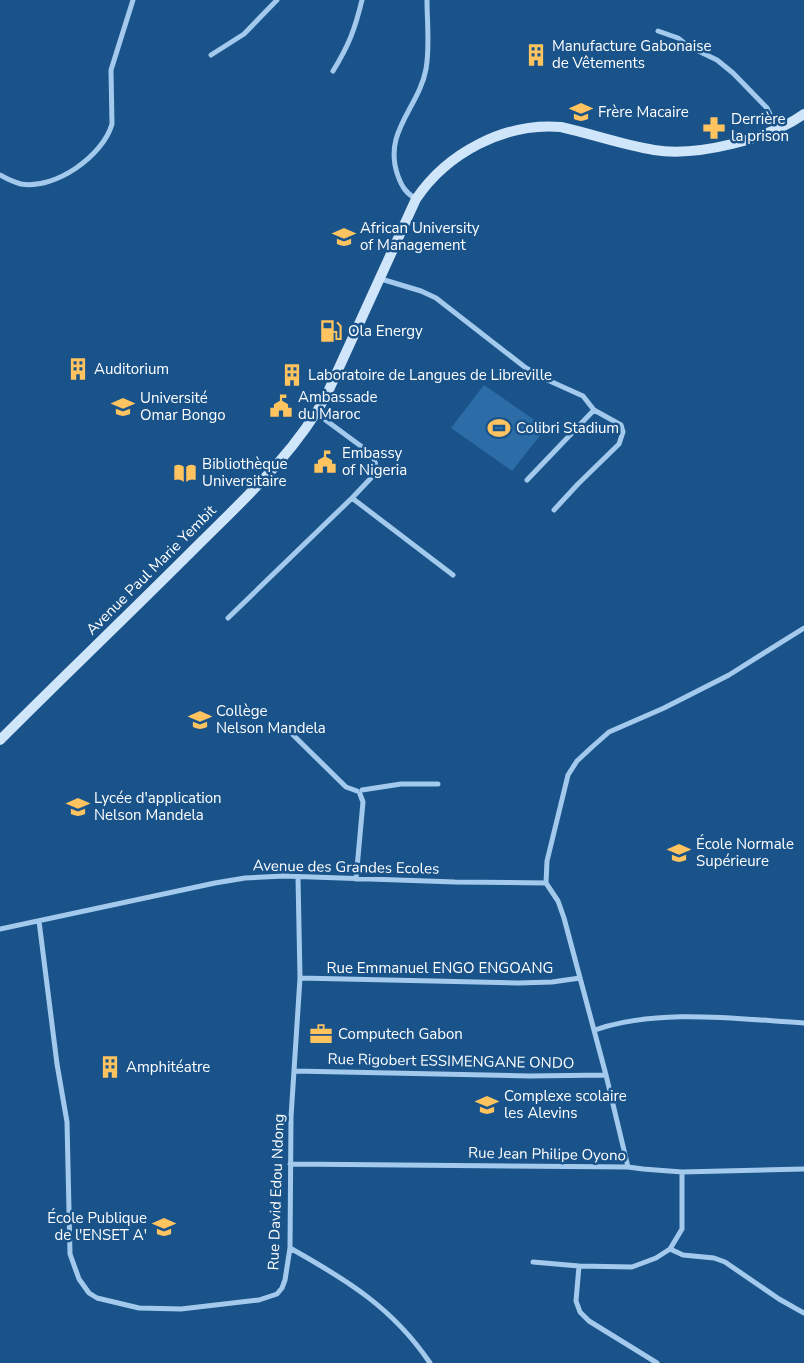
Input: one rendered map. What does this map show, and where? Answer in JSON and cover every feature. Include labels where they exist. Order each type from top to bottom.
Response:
[{"type":"main road","name":"Avenue Paul Marie Yembit","points":[[0,740],[251,492],[291,449],[327,394],[416,199],[438,172],[455,159],[495,137],[524,128],[561,127],[629,145],[668,151],[703,149],[751,139],[778,129],[804,114]]},
{"type":"street","points":[[0,174],[22,184],[50,181],[64,175],[101,146],[112,124],[111,70],[128,21],[133,0]]},
{"type":"street","points":[[211,55],[255,25],[277,0]]},
{"type":"street","points":[[333,71],[346,51],[356,29],[362,0]]},
{"type":"street","points":[[416,199],[405,192],[400,182],[394,167],[394,148],[400,126],[418,92],[426,69],[427,0]]},
{"type":"street","points":[[658,31],[678,38],[688,46],[717,60],[733,73],[767,108],[778,129]]},
{"type":"street","points":[[381,278],[436,298],[519,363],[543,378],[584,396],[594,410],[621,425],[623,437],[613,450],[554,510]]},
{"type":"street","points":[[527,480],[594,410]]},
{"type":"street","points":[[228,618],[352,498],[372,476],[376,466],[373,455],[316,413]]},
{"type":"street","points":[[352,498],[453,575]]},
{"type":"street","points":[[628,1167],[595,1030],[580,978],[558,902],[546,883],[547,861],[568,775],[577,761],[608,732],[664,708],[729,675],[804,628]]},
{"type":"street","points":[[286,728],[346,787],[359,791],[401,784],[438,784]]},
{"type":"street","points":[[356,879],[363,802],[359,791]]},
{"type":"street","name":"Avenue des Grandes Ecoles","points":[[0,929],[245,878],[298,877],[546,883]]},
{"type":"street","name":"Rue David Edou Ndong","points":[[39,921],[57,1064],[67,1122],[70,1254],[74,1269],[83,1286],[97,1298],[152,1309],[181,1309],[259,1300],[277,1294],[282,1288],[290,1248],[290,1164],[300,978],[298,877]]},
{"type":"street","name":"Rue Emmanuel ENGO ENGOANG","points":[[300,978],[518,984],[580,978]]},
{"type":"street","points":[[595,1030],[610,1024],[668,1017],[804,1023]]},
{"type":"street","name":"Rue Rigobert ESSIMENGANE ONDO","points":[[294,1070],[530,1076],[606,1075]]},
{"type":"street","name":"Rue Jean Philipe Oyono","points":[[290,1164],[628,1167],[643,1170],[682,1172],[804,1169]]},
{"type":"street","points":[[533,1262],[579,1266],[632,1267],[656,1258],[670,1249],[682,1229],[682,1172]]},
{"type":"street","points":[[290,1248],[349,1282],[376,1302],[407,1333],[430,1363]]},
{"type":"street","points":[[670,1249],[683,1255],[714,1258],[725,1262],[779,1299],[804,1313]]},
{"type":"street","points":[[579,1266],[576,1301],[580,1312],[588,1320],[657,1363]]},
{"type":"shaded area","name":"Colibri Stadium","points":[[484,385],[546,428],[512,471],[451,428]]},
{"type":"place","name":"Manufacture Gabonaise de Vêtements","points":[[536,55]]},
{"type":"place","name":"Frère Macaire","points":[[581,112]]},
{"type":"place","name":"Derrière la prison","points":[[714,128]]},
{"type":"place","name":"African University of Management","points":[[344,237]]},
{"type":"place","name":"Ola Energy","points":[[331,331]]},
{"type":"place","name":"Auditorium","points":[[78,369]]},
{"type":"place","name":"Laboratoire de Langues de Libreville","points":[[292,375]]},
{"type":"place","name":"Ambassade du Maroc","points":[[281,406]]},
{"type":"place","name":"Université Omar Bongo","points":[[123,407]]},
{"type":"place","name":"Colibri Stadium","points":[[499,428]]},
{"type":"place","name":"Embassy of Nigeria","points":[[325,462]]},
{"type":"place","name":"Bibliothèque Universitaire","points":[[185,473]]},
{"type":"place","name":"Collège Nelson Mandela","points":[[200,720]]},
{"type":"place","name":"Lycée d'application Nelson Mandela","points":[[78,807]]},
{"type":"place","name":"École Normale Supérieure","points":[[679,853]]},
{"type":"place","name":"Computech Gabon","points":[[321,1034]]},
{"type":"place","name":"Amphitéatre","points":[[110,1067]]},
{"type":"place","name":"Complexe scolaire les Alevins","points":[[487,1105]]},
{"type":"place","name":"École Publique de l'ENSET A'","points":[[164,1227]]}]
